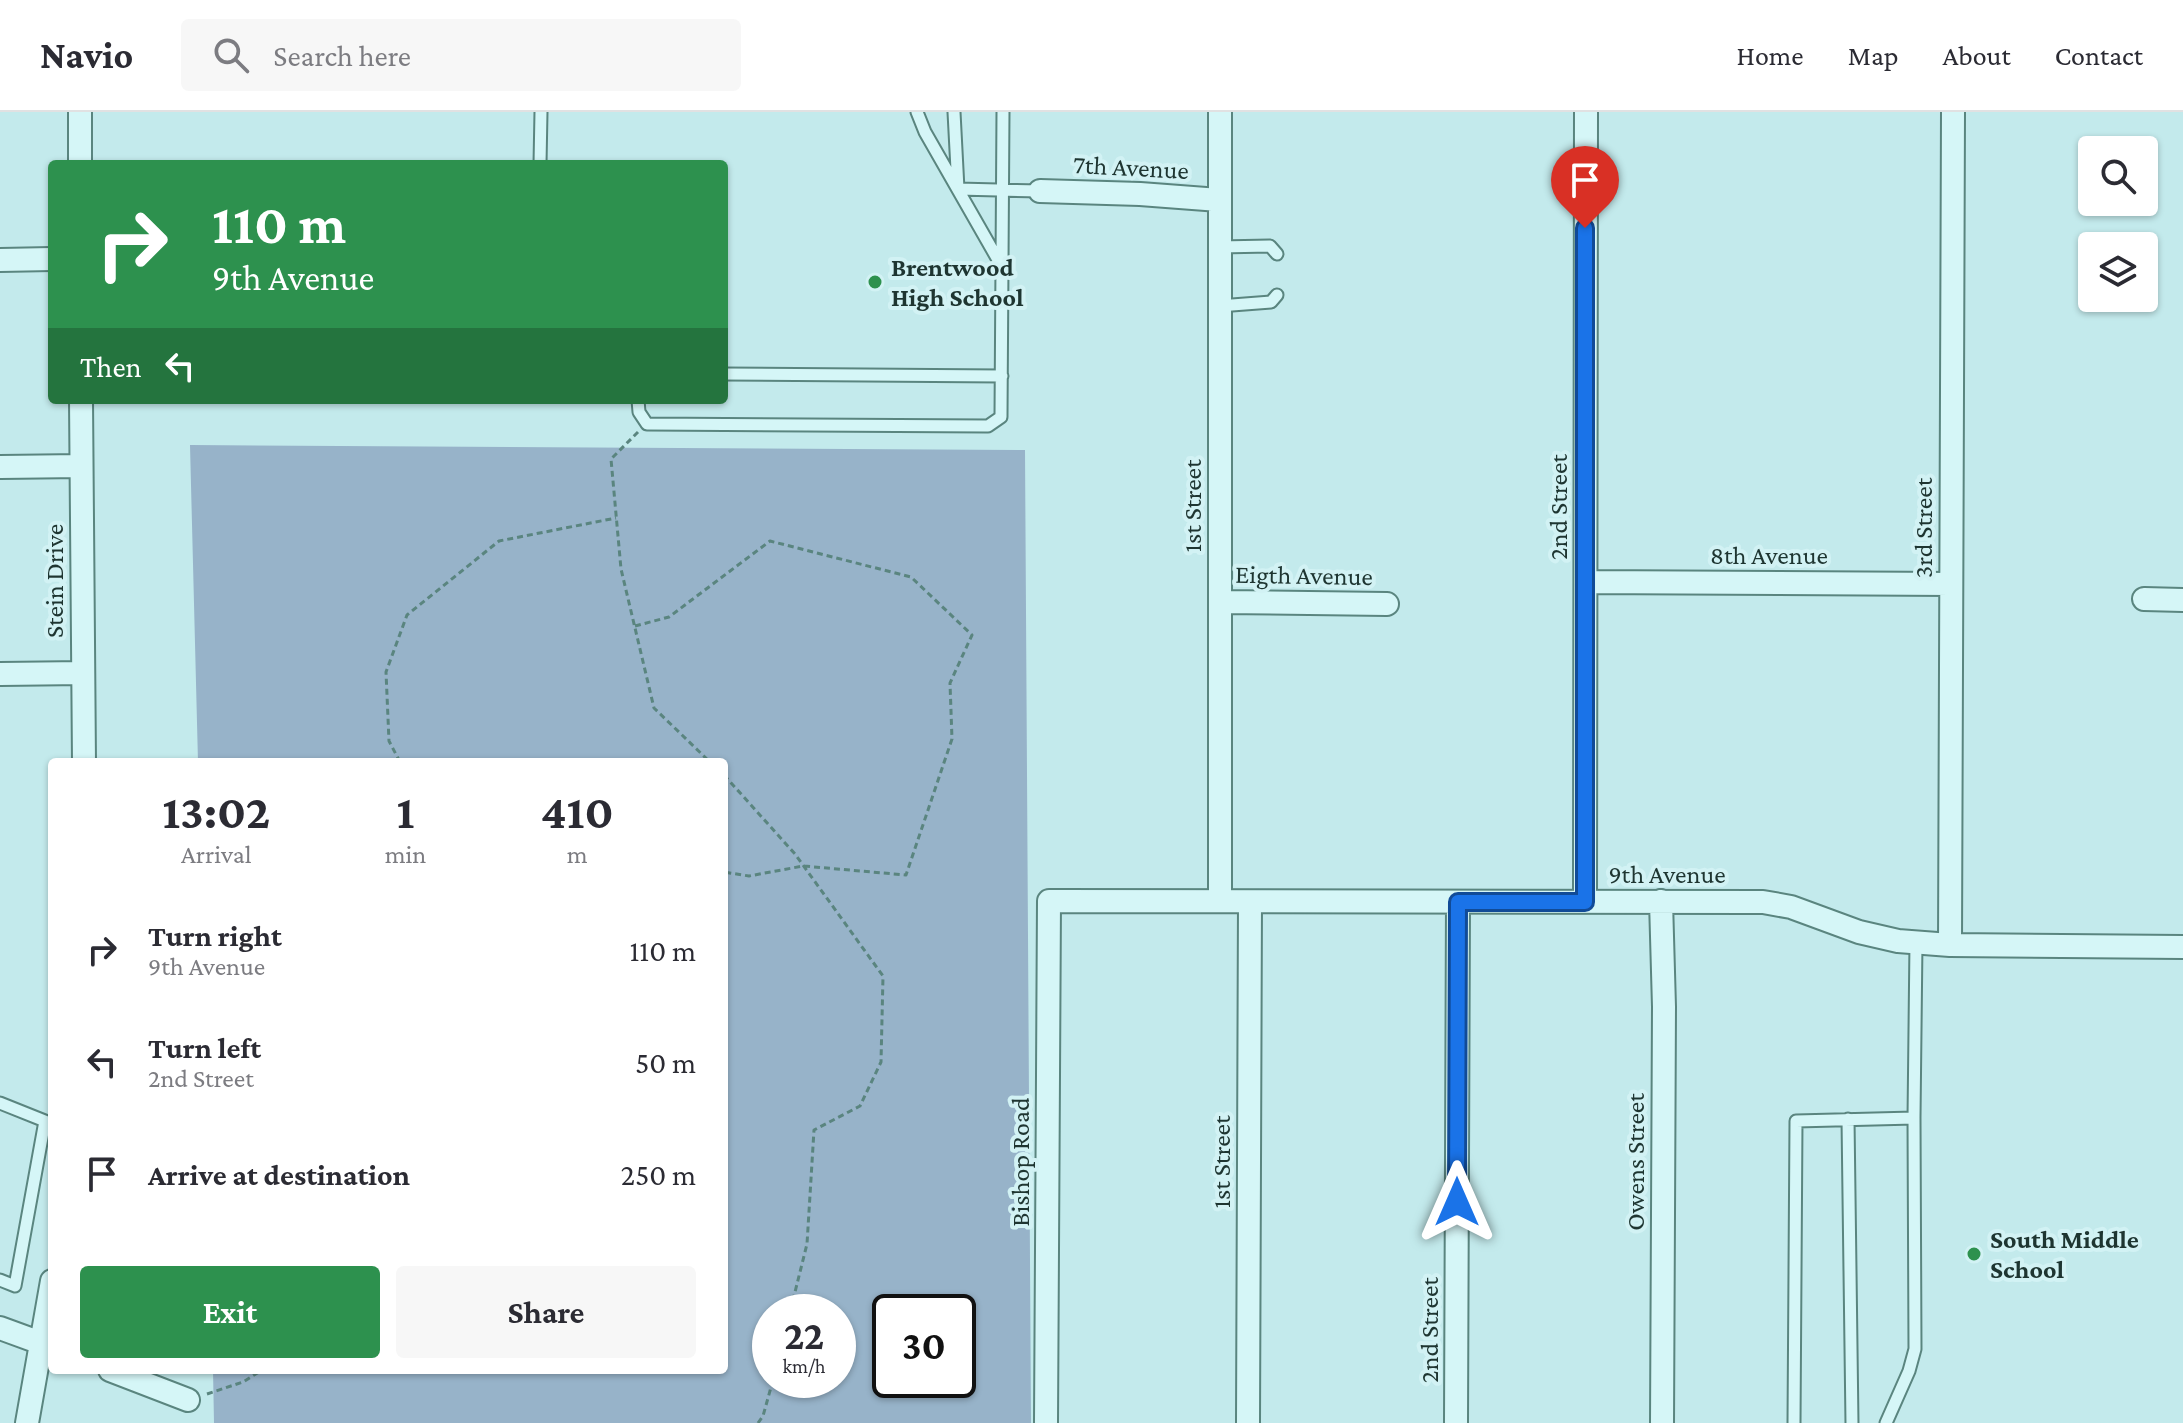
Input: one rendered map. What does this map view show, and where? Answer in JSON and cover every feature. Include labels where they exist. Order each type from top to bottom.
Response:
[{"type":"street","points":[[80,112],[80,160]]},
{"type":"street","name":"1st Street","points":[[1220,112],[1220,900]]},
{"type":"street","name":"2nd Street","points":[[1585,902],[1586,112]]},
{"type":"street","name":"3rd Street","points":[[1950,945],[1953,112]]},
{"type":"street","name":"7th Avenue","points":[[1040,191],[1219,200]]},
{"type":"street","points":[[0,260],[48,259]]},
{"type":"street","name":"Stein Drive","points":[[81,404],[84,758]]},
{"type":"street","points":[[0,467],[81,466]]},
{"type":"street","name":"8th Avenue","points":[[1586,582],[1951,584]]},
{"type":"street","points":[[2144,599],[2183,600]]},
{"type":"street","name":"Eigth Avenue","points":[[1221,602],[1387,604]]},
{"type":"street","points":[[0,674],[83,673]]},
{"type":"street","name":"9th Avenue","points":[[1049,901],[1763,902],[1791,907],[1859,932],[1898,941],[1950,945],[2183,947]]},
{"type":"street","name":"Bishop Road","points":[[1046,1423],[1049,901]]},
{"type":"street","name":"Owens Street","points":[[1661,901],[1664,1007],[1662,1423]]},
{"type":"street","name":"1st Street","points":[[1248,1423],[1250,902]]},
{"type":"street","name":"2nd Street","points":[[1456,1423],[1458,902]]},
{"type":"street","points":[[27,1423],[46,1345],[48,1324]]},
{"type":"street","points":[[0,1328],[46,1345]]},
{"type":"street","points":[[120,1374],[188,1400]]},
{"type":"lane","points":[[540,160],[541,112]]},
{"type":"lane","points":[[917,112],[925,132],[1002,265]]},
{"type":"lane","points":[[954,112],[958,189]]},
{"type":"lane","points":[[638,404],[639,412],[647,424],[988,426],[1001,417],[1003,112]]},
{"type":"lane","points":[[958,189],[1040,191]]},
{"type":"lane","points":[[1219,247],[1270,246],[1277,254]]},
{"type":"lane","points":[[1219,306],[1271,302],[1277,295]]},
{"type":"lane","points":[[728,374],[1002,376]]},
{"type":"lane","points":[[1886,1423],[1909,1371],[1915,1349],[1916,942]]},
{"type":"lane","points":[[0,1103],[45,1121],[15,1286],[0,1280]]},
{"type":"lane","points":[[1794,1423],[1796,1121],[1914,1118]]},
{"type":"lane","points":[[1848,1119],[1852,1423]]},
{"type":"path","points":[[647,424],[611,459],[621,569],[654,708],[706,758]]},
{"type":"path","points":[[398,758],[389,741],[386,672],[407,615],[499,541],[616,518]]},
{"type":"path","points":[[635,626],[669,617],[770,541],[911,577],[972,635],[950,683],[952,739],[906,875],[803,866],[749,876],[728,873]]},
{"type":"path","points":[[728,780],[803,866],[883,976],[881,1062],[860,1106],[814,1130],[807,1244],[794,1294]]},
{"type":"path","points":[[188,1400],[243,1382],[256,1374]]},
{"type":"path","points":[[758,1423],[768,1398]]},
{"type":"shaded area","points":[[190,445],[1025,450],[1031,1423],[214,1423],[213,1374],[728,1374],[728,758],[198,758]]},
{"type":"place","name":"Brentwood High School","points":[[875,282]]},
{"type":"place","name":"South Middle School","points":[[1974,1254]]},
{"type":"route","points":[[1457,1202],[1458,902],[1585,902],[1585,228]]}]
